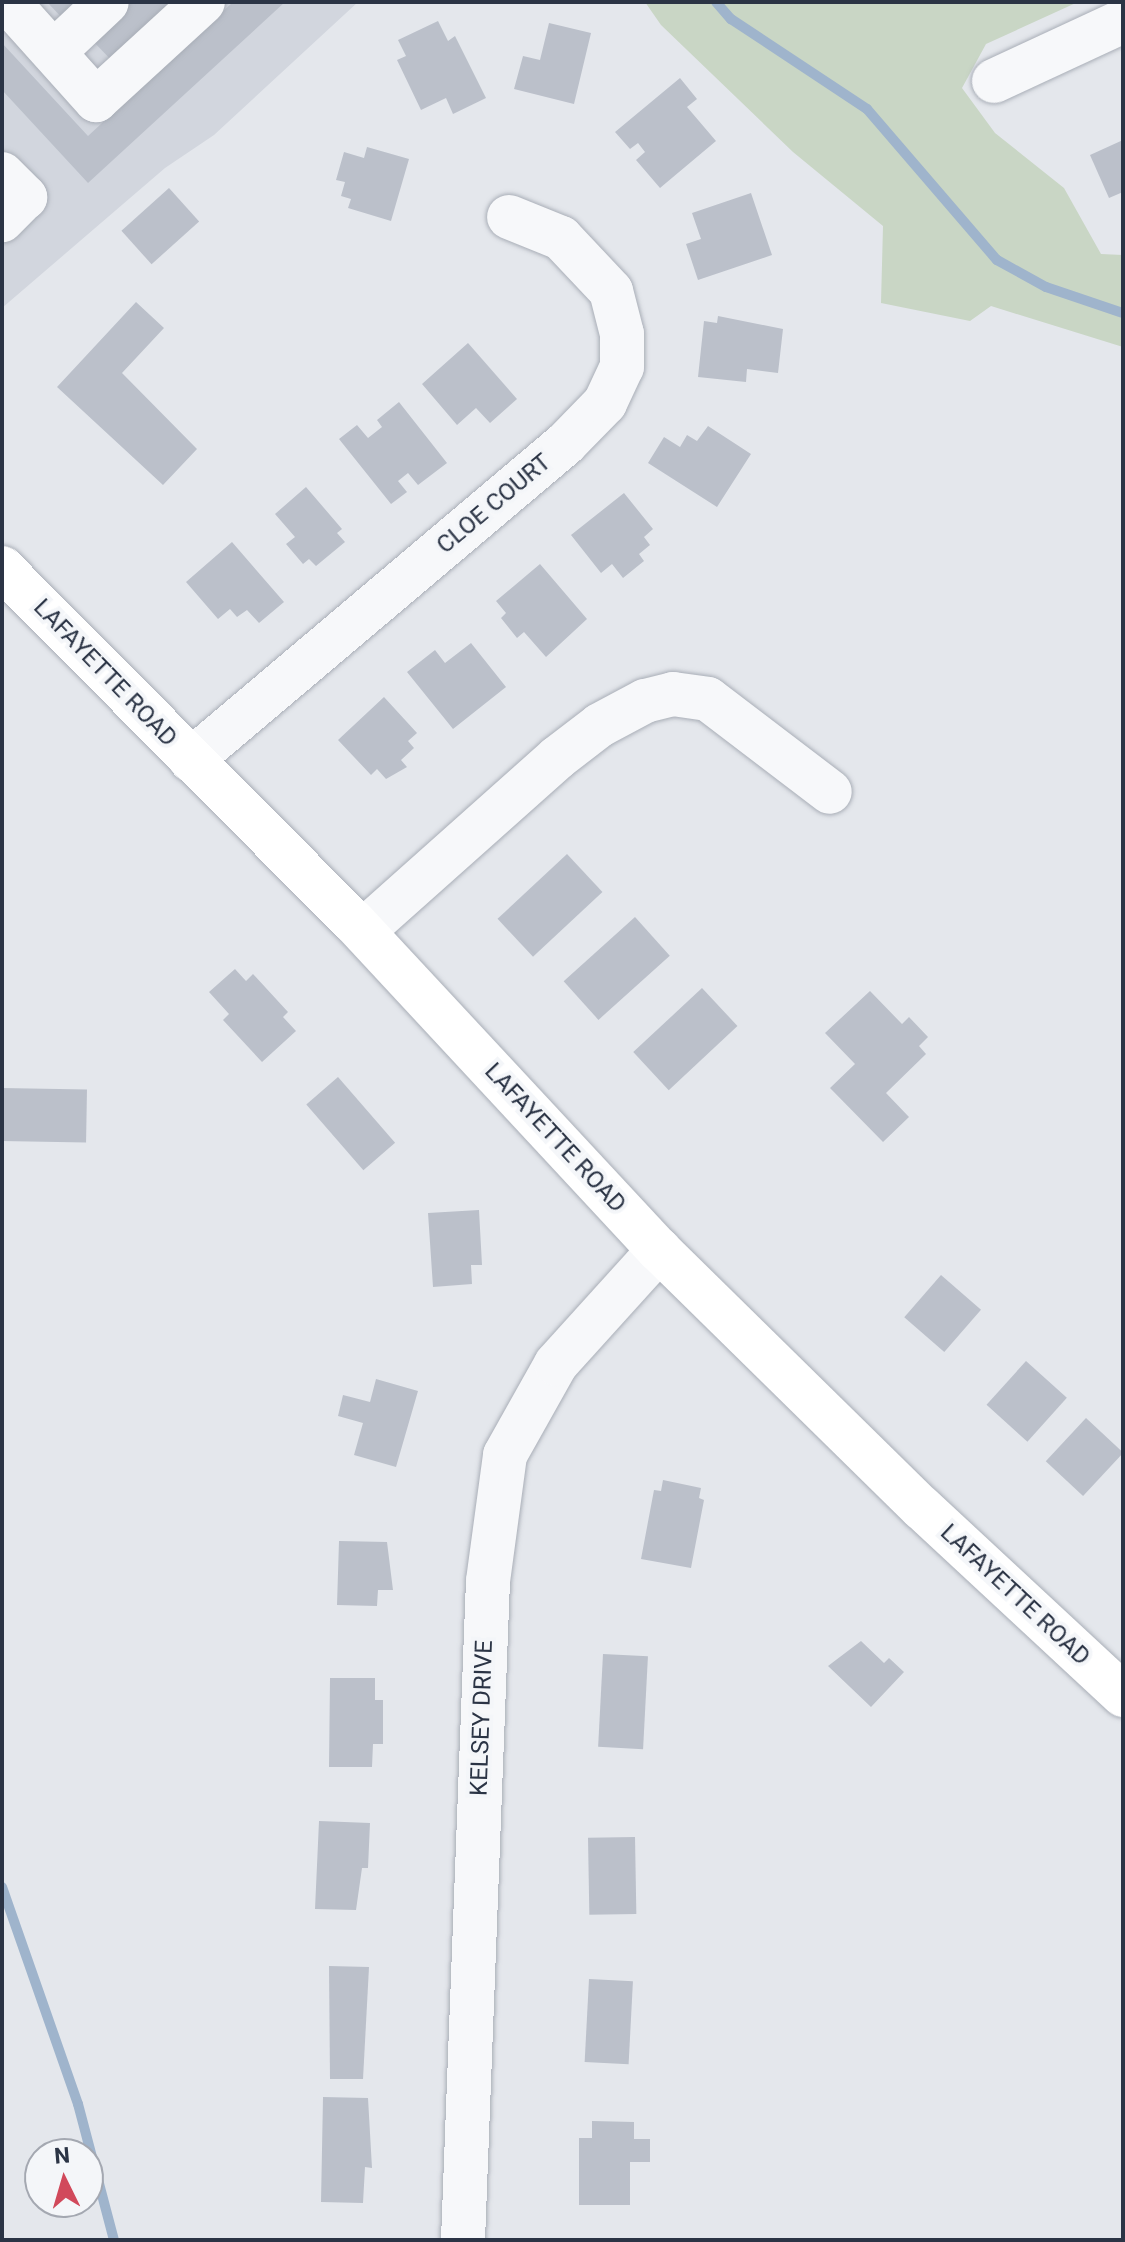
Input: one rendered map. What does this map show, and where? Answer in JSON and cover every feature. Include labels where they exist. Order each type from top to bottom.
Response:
[{"type":"main road","name":"LAFAYETTE ROAD","points":[[2,568],[363,931],[659,1250],[922,1508],[1123,1695]]},
{"type":"street","points":[[55,51],[107,2]]},
{"type":"street","points":[[14,4],[96,100],[203,2]]},
{"type":"street","points":[[994,81],[1123,21]]},
{"type":"street","points":[[2,174],[25,197],[2,220]]},
{"type":"street","name":"CLOE COURT","points":[[191,760],[566,443],[605,403],[622,367],[622,334],[611,291],[561,238],[509,217]]},
{"type":"street","points":[[363,931],[557,758],[600,725],[645,701],[673,694],[708,699],[830,792]]},
{"type":"street","name":"KELSEY DRIVE","points":[[463,2240],[488,1581],[505,1455],[556,1364],[659,1250]]},
{"type":"shaded area","points":[[2,2],[358,2],[214,135],[165,168],[2,308]]},
{"type":"green space","points":[[645,2],[1078,2],[986,44],[962,88],[995,133],[1064,188],[1101,254],[1123,255],[1123,347],[991,306],[970,321],[881,303],[883,226],[793,152],[661,25]]},
{"type":"building","points":[[47,2],[89,2],[67,23]]},
{"type":"building","points":[[127,2],[186,2],[117,66],[89,37]]},
{"type":"building","points":[[233,2],[285,2],[88,183],[2,90],[2,43],[88,136]]},
{"type":"building","points":[[438,21],[448,41],[455,36],[486,98],[453,114],[446,98],[421,110],[397,60],[406,56],[398,40]]},
{"type":"building","points":[[549,23],[591,33],[574,104],[514,89],[523,56],[540,60]]},
{"type":"building","points":[[680,78],[697,99],[687,107],[716,141],[660,188],[636,160],[645,152],[638,143],[630,149],[615,132]]},
{"type":"building","points":[[1123,140],[1123,192],[1109,198],[1090,155]]},
{"type":"building","points":[[367,147],[409,159],[391,221],[348,208],[351,199],[341,196],[345,182],[336,180],[344,152],[364,158]]},
{"type":"building","points":[[169,188],[199,221],[152,264],[121,231]]},
{"type":"building","points":[[751,193],[772,255],[698,280],[686,244],[701,239],[692,213]]},
{"type":"building","points":[[136,302],[164,328],[122,373],[197,449],[163,485],[57,387]]},
{"type":"building","points":[[718,316],[783,329],[778,373],[747,369],[746,382],[698,377],[704,321],[717,323]]},
{"type":"building","points":[[468,343],[517,399],[490,423],[476,408],[457,425],[422,384]]},
{"type":"building","points":[[399,402],[447,463],[418,485],[408,473],[398,481],[407,492],[391,504],[339,439],[357,425],[368,438],[382,427],[377,420]]},
{"type":"building","points":[[708,426],[751,454],[717,507],[648,463],[664,437],[680,447],[687,435],[697,441]]},
{"type":"building","points":[[306,487],[342,529],[337,533],[345,542],[316,566],[309,559],[303,564],[286,544],[295,537],[275,514]]},
{"type":"building","points":[[624,493],[653,529],[644,537],[650,545],[639,554],[644,561],[623,578],[612,564],[601,573],[571,535]]},
{"type":"building","points":[[232,542],[284,602],[259,623],[247,610],[237,617],[230,609],[218,619],[186,582]]},
{"type":"building","points":[[540,564],[587,619],[546,657],[524,632],[517,638],[501,618],[506,613],[496,601]]},
{"type":"building","points":[[471,643],[506,687],[453,729],[407,672],[435,650],[445,663]]},
{"type":"building","points":[[384,697],[417,733],[408,741],[414,748],[401,760],[407,767],[386,779],[377,769],[371,775],[338,740]]},
{"type":"building","points":[[567,854],[602,892],[533,957],[498,919]]},
{"type":"building","points":[[635,917],[670,956],[598,1020],[564,981]]},
{"type":"building","points":[[235,969],[246,981],[253,974],[288,1012],[283,1017],[296,1031],[262,1062],[223,1020],[229,1014],[209,992]]},
{"type":"building","points":[[702,988],[737,1026],[669,1090],[633,1052]]},
{"type":"building","points":[[870,991],[902,1024],[909,1017],[928,1037],[919,1046],[926,1054],[886,1093],[909,1117],[883,1142],[830,1088],[855,1064],[825,1033]]},
{"type":"building","points":[[338,1077],[395,1143],[363,1170],[306,1105]]},
{"type":"building","points":[[2,1088],[87,1089],[86,1142],[2,1141]]},
{"type":"building","points":[[479,1210],[482,1265],[471,1265],[472,1284],[433,1287],[428,1213]]},
{"type":"building","points":[[941,1275],[981,1310],[944,1352],[904,1317]]},
{"type":"building","points":[[1026,1361],[1067,1398],[1027,1442],[987,1405]]},
{"type":"building","points":[[376,1379],[418,1391],[396,1467],[354,1455],[363,1423],[338,1416],[343,1395],[370,1402]]},
{"type":"building","points":[[1086,1418],[1123,1453],[1083,1496],[1046,1461]]},
{"type":"building","points":[[663,1480],[701,1488],[699,1498],[704,1500],[691,1568],[641,1559],[654,1490],[661,1491]]},
{"type":"building","points":[[339,1541],[387,1542],[393,1590],[378,1590],[377,1606],[337,1605]]},
{"type":"building","points":[[861,1641],[884,1663],[889,1658],[904,1672],[871,1707],[828,1666]]},
{"type":"building","points":[[603,1654],[648,1656],[643,1749],[598,1747]]},
{"type":"building","points":[[330,1678],[375,1678],[375,1700],[383,1700],[383,1744],[373,1744],[372,1767],[329,1767]]},
{"type":"building","points":[[319,1821],[370,1823],[368,1868],[362,1868],[356,1910],[315,1909]]},
{"type":"building","points":[[635,1837],[636,1914],[589,1915],[588,1838]]},
{"type":"building","points":[[329,1966],[369,1967],[363,2079],[330,2079]]},
{"type":"building","points":[[589,1979],[633,1981],[629,2064],[585,2062]]},
{"type":"building","points":[[323,2097],[368,2098],[372,2168],[365,2167],[363,2203],[321,2202]]},
{"type":"building","points":[[592,2121],[634,2122],[634,2139],[650,2139],[650,2162],[630,2162],[630,2205],[579,2205],[579,2138],[592,2138]]},
{"type":"waterway","points":[[716,2],[731,19],[867,109],[997,260],[1046,287],[1123,313]]},
{"type":"waterway","points":[[2,1887],[78,2104],[114,2240]]}]
